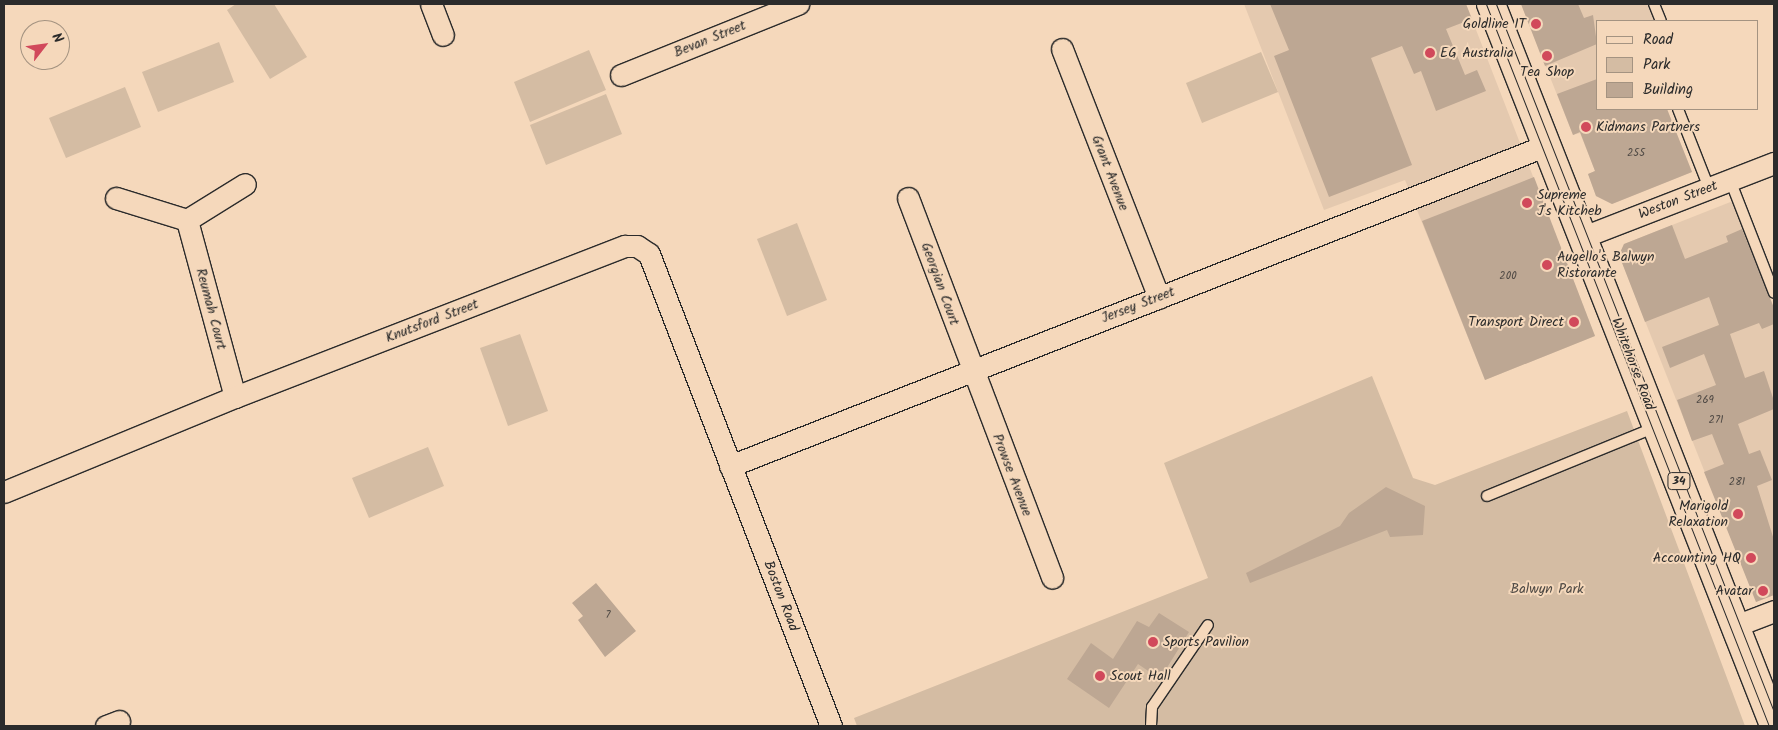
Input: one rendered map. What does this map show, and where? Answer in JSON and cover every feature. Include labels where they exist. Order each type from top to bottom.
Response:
[{"type":"main road","name":"Whitehorse Road","points":[[1491,4],[1774,725]]},
{"type":"street","points":[[431,4],[442,35]]},
{"type":"street","name":"Bevan Street","points":[[621,75],[798,4]]},
{"type":"street","name":"Grant Avenue","points":[[1062,49],[1159,298]]},
{"type":"street","name":"Jersey Street","points":[[730,466],[1547,145]]},
{"type":"street","name":"Weston Street","points":[[1583,237],[1774,163]]},
{"type":"street","points":[[116,198],[187,220],[245,184]]},
{"type":"street","name":"Georgian Court","points":[[908,198],[972,371]]},
{"type":"street","name":"Reumah Court","points":[[187,220],[235,397]]},
{"type":"street","name":"Knutsford Street","points":[[4,492],[235,397],[625,246],[637,246],[649,254],[730,466]]},
{"type":"street","name":"Prowse Avenue","points":[[972,371],[1052,578]]},
{"type":"street","name":"Boston Road","points":[[730,466],[831,726]]},
{"type":"street","points":[[1735,626],[1774,611]]},
{"type":"lane","points":[[1654,4],[1661,20]]},
{"type":"lane","points":[[1678,110],[1709,188]]},
{"type":"lane","points":[[1730,180],[1774,293]]},
{"type":"lane","points":[[1487,496],[1657,426]]},
{"type":"lane","points":[[1151,726],[1152,707],[1208,625]]},
{"type":"shaded area","points":[[1244,4],[1466,4],[1595,336],[1485,380],[1405,180],[1324,210]]},
{"type":"shaded area","points":[[1521,4],[1648,4],[1654,20],[1596,20],[1596,110],[1667,110],[1692,172],[1612,204],[1596,196],[1588,174],[1595,171],[1580,133],[1573,135]]},
{"type":"shaded area","points":[[1733,201],[1774,308],[1774,595],[1756,602],[1619,255],[1624,244]]},
{"type":"green space","points":[[236,4],[274,4],[307,57],[270,79],[227,10]]},
{"type":"green space","points":[[219,42],[234,82],[158,112],[142,72]]},
{"type":"green space","points":[[589,50],[606,90],[530,122],[514,82]]},
{"type":"green space","points":[[1261,52],[1278,92],[1202,123],[1186,83]]},
{"type":"green space","points":[[125,87],[141,127],[66,158],[49,118]]},
{"type":"green space","points":[[606,94],[622,134],[546,165],[530,125]]},
{"type":"green space","points":[[797,223],[827,300],[787,316],[757,239]]},
{"type":"green space","points":[[520,334],[548,411],[508,426],[480,348]]},
{"type":"green space","name":"Balwyn Park","points":[[1372,376],[1413,478],[1435,485],[1627,411],[1745,726],[857,726],[854,718],[1208,578],[1164,463]]},
{"type":"green space","points":[[428,447],[444,486],[369,518],[352,478]]},
{"type":"building","points":[[1270,4],[1466,4],[1472,19],[1446,29],[1465,75],[1477,70],[1486,91],[1436,111],[1421,71],[1414,74],[1402,46],[1371,58],[1412,165],[1329,197],[1274,56],[1289,50]]},
{"type":"building","points":[[1521,4],[1578,4],[1584,18],[1593,15],[1596,44],[1545,66]]},
{"type":"building","points":[[1596,79],[1596,110],[1667,110],[1692,172],[1612,204],[1596,196],[1588,174],[1595,171],[1580,132],[1573,135],[1557,94]]},
{"type":"building","points":[[1534,177],[1595,336],[1485,380],[1422,221]]},
{"type":"building","points":[[1672,225],[1685,259],[1728,242],[1726,236],[1742,229],[1774,308],[1774,324],[1762,329],[1759,323],[1730,334],[1745,378],[1764,371],[1774,401],[1774,409],[1738,424],[1749,454],[1760,450],[1772,480],[1757,486],[1774,540],[1774,595],[1756,602],[1704,472],[1724,464],[1712,434],[1692,441],[1677,400],[1716,385],[1704,354],[1670,368],[1662,347],[1719,325],[1709,297],[1645,322],[1619,255],[1624,244]]},
{"type":"building","points":[[1386,487],[1425,506],[1423,535],[1390,537],[1387,530],[1250,583],[1246,573],[1340,526],[1349,513]]},
{"type":"building","points":[[596,583],[636,631],[605,657],[578,620],[583,616],[572,603]]},
{"type":"building","points":[[1159,613],[1189,632],[1160,679],[1138,664],[1109,708],[1067,679],[1091,643],[1113,659],[1137,621],[1149,627]]},
{"type":"tram line","points":[[1486,4],[1769,726]]},
{"type":"tram line","points":[[1496,4],[1774,712]]},
{"type":"place","name":"Goldline IT","points":[[1536,24]]},
{"type":"place","name":"EG Australia","points":[[1430,53]]},
{"type":"place","name":"Tea Shop","points":[[1547,56]]},
{"type":"place","name":"Kidmans Partners","points":[[1586,127]]},
{"type":"place","name":"Supreme J's Kitcheb","points":[[1527,203]]},
{"type":"place","name":"Augello's Balwyn Ristorante","points":[[1547,265]]},
{"type":"place","name":"Transport Direct","points":[[1574,322]]},
{"type":"place","name":"Marigold Relaxation","points":[[1738,514]]},
{"type":"place","name":"Accounting HQ","points":[[1751,558]]},
{"type":"place","name":"Avatar","points":[[1763,591]]},
{"type":"place","name":"Sports Pavilion","points":[[1153,642]]},
{"type":"place","name":"Scout Hall","points":[[1100,676]]}]
